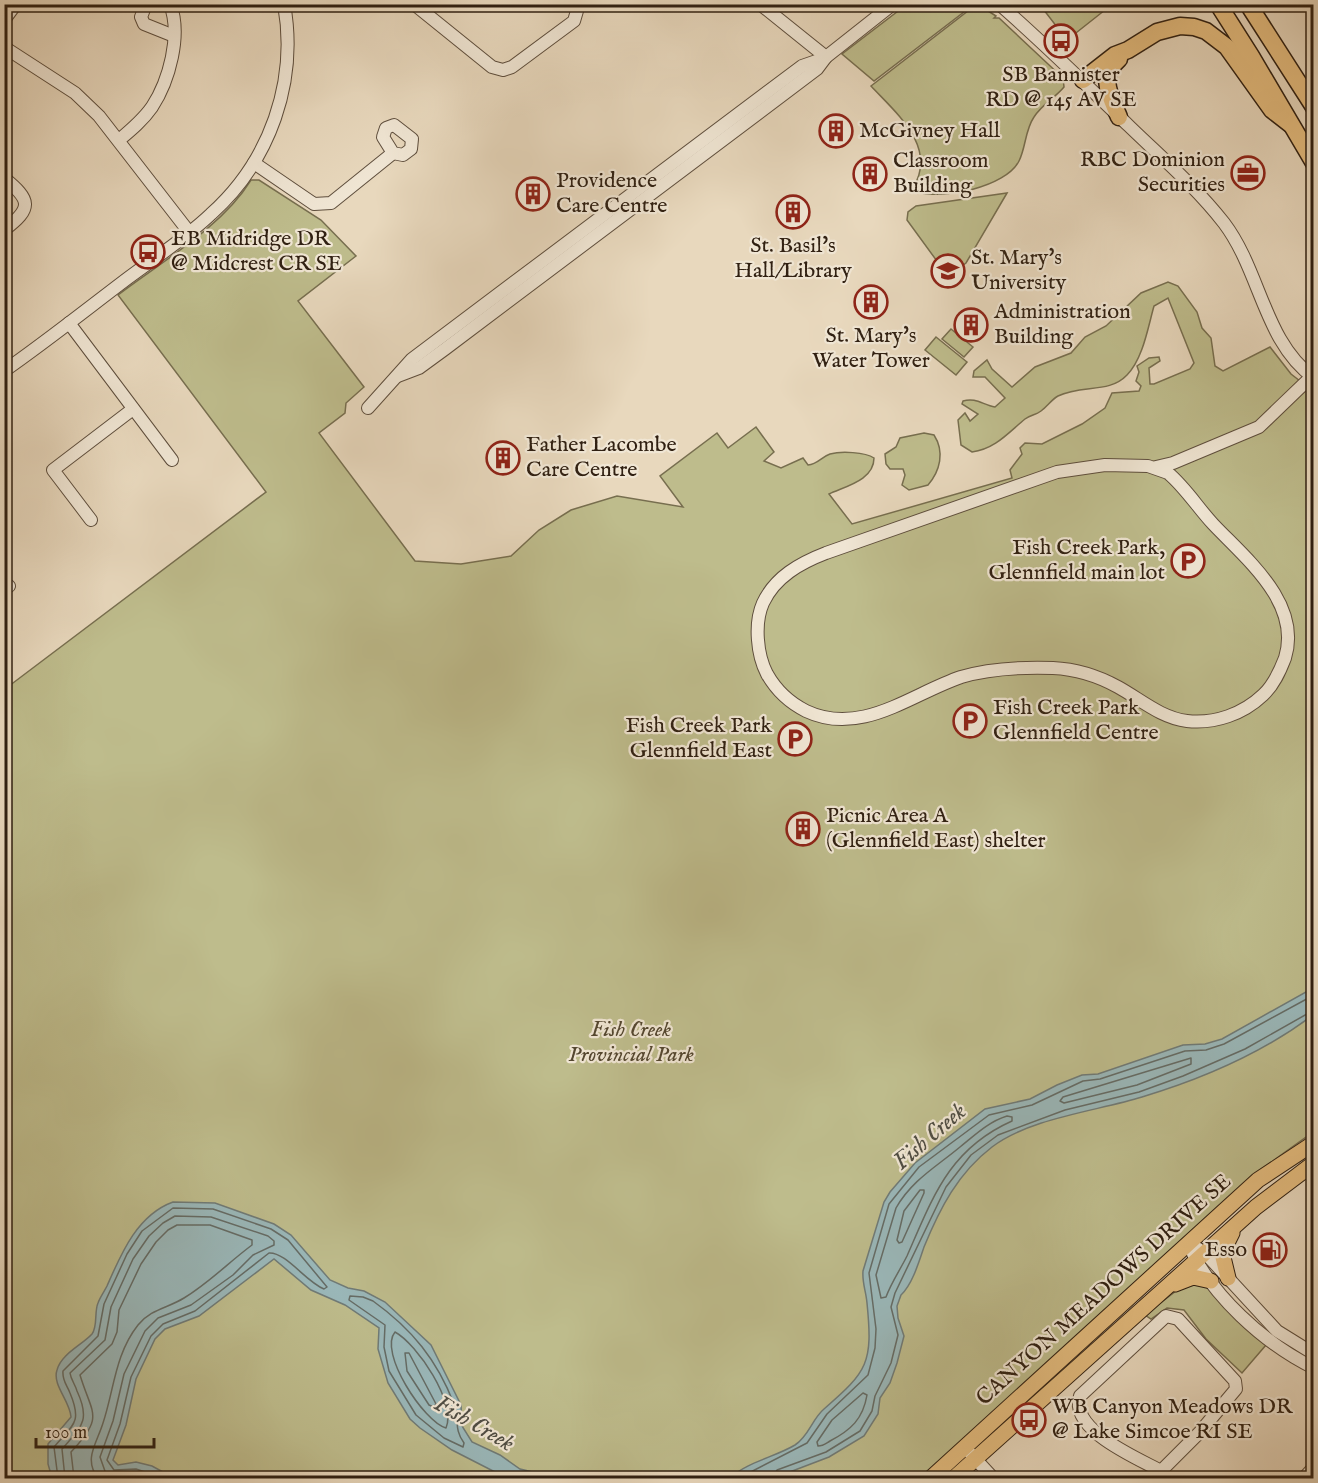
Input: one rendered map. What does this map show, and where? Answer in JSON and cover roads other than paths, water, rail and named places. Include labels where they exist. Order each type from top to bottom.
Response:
[{"type":"highway","points":[[1218,4],[1314,163]]},
{"type":"highway","points":[[1248,4],[1314,106]]},
{"type":"highway","points":[[1083,80],[1115,55],[1157,33],[1180,26],[1206,31],[1233,54],[1272,110],[1290,124]]},
{"type":"highway","points":[[1119,117],[1108,93],[1106,78],[1111,65],[1128,50]]},
{"type":"main road","name":"CANYON MEADOWS DRIVE SE","points":[[954,1479],[970,1453],[1188,1243],[1258,1180],[1314,1143]]},
{"type":"main road","name":"CANYON MEADOWS DRIVE SE","points":[[931,1479],[970,1453],[1235,1226],[1314,1163]]},
{"type":"main road","points":[[1228,1278],[1222,1253],[1235,1226]]},
{"type":"main road","points":[[1159,1292],[1193,1277],[1211,1281]]},
{"type":"street","points":[[4,20],[16,4]]},
{"type":"street","points":[[146,4],[141,17],[144,24],[174,36]]},
{"type":"street","points":[[119,140],[142,120],[157,98],[167,72],[174,36],[174,17],[170,4]]},
{"type":"street","points":[[4,371],[189,232],[225,201],[254,164],[271,129],[283,88],[288,48],[284,4]]},
{"type":"street","points":[[414,4],[492,67],[502,70],[512,67],[574,21],[579,4]]},
{"type":"street","points":[[760,4],[826,57]]},
{"type":"street","points":[[368,408],[398,376],[419,368],[445,349],[817,69],[826,57],[893,4]]},
{"type":"street","points":[[999,4],[1083,80],[1203,198],[1226,226],[1252,272],[1281,344],[1312,378],[1259,427],[1193,454],[1156,467],[1105,465],[1057,472],[802,563],[774,586],[762,606],[759,640],[766,672],[790,701],[825,718],[867,717],[963,677],[997,670],[1028,668],[1056,668],[1092,675],[1180,720],[1201,721],[1232,715],[1254,703],[1275,681],[1286,652],[1287,620],[1279,600],[1263,579],[1171,474],[1156,467]]},
{"type":"street","points":[[4,47],[75,93],[99,116],[189,232]]},
{"type":"street","points":[[254,164],[314,204],[322,205],[332,203],[393,153]]},
{"type":"street","points":[[4,178],[23,195],[26,204],[22,216],[4,230]]},
{"type":"street","points":[[69,323],[172,460]]},
{"type":"street","points":[[91,520],[53,470],[133,409]]},
{"type":"street","points":[[1182,489],[1178,478],[1179,471],[1193,454]]},
{"type":"street","points":[[1188,1243],[1200,1257],[1228,1278],[1277,1331],[1314,1354]]},
{"type":"street","points":[[1200,1257],[1211,1281],[1268,1340],[1314,1368]]},
{"type":"street","points":[[1166,1317],[1178,1319],[1235,1381],[1236,1389],[1165,1475],[1100,1437],[1079,1413],[1077,1404],[1080,1395],[1166,1317]]},
{"type":"street","points":[[970,1453],[993,1479]]},
{"type":"street","points":[[1305,1479],[1314,1467]]},
{"type":"water","points":[[1313,988],[1313,1015],[1274,1041],[1232,1063],[1165,1090],[1064,1116],[1025,1129],[1008,1137],[980,1157],[951,1192],[930,1233],[912,1279],[901,1295],[897,1306],[904,1336],[897,1363],[890,1383],[880,1398],[878,1414],[864,1436],[829,1457],[774,1478],[730,1478],[737,1472],[795,1445],[820,1413],[859,1375],[868,1353],[869,1340],[863,1271],[884,1202],[915,1163],[985,1109],[1030,1099],[1082,1075],[1098,1074],[1183,1045],[1205,1044],[1222,1039]]},
{"type":"water","points":[[173,1202],[215,1203],[274,1224],[291,1235],[330,1280],[348,1288],[364,1291],[385,1302],[431,1345],[461,1405],[462,1426],[472,1442],[500,1455],[520,1469],[558,1478],[514,1478],[495,1472],[452,1450],[420,1428],[410,1419],[388,1383],[378,1349],[379,1328],[345,1305],[311,1290],[274,1259],[199,1316],[165,1329],[155,1339],[136,1379],[126,1425],[113,1460],[118,1465],[136,1462],[152,1466],[174,1478],[52,1478],[48,1464],[48,1444],[71,1417],[57,1381],[59,1364],[67,1354],[92,1334],[99,1301],[132,1237],[149,1216]]},
{"type":"place","name":"SB Bannister RD @ 145 AV SE","points":[[1061,41]]},
{"type":"place","name":"McGivney Hall","points":[[836,131]]},
{"type":"place","name":"RBC Dominion Securities","points":[[1248,173]]},
{"type":"place","name":"Classroom Building","points":[[870,174]]},
{"type":"place","name":"Providence Care Centre","points":[[533,194]]},
{"type":"place","name":"St. Basil's Hall/Library","points":[[793,212]]},
{"type":"place","name":"EB Midridge DR @ Midcrest CR SE","points":[[148,252]]},
{"type":"place","name":"St. Mary's University","points":[[948,271]]},
{"type":"place","name":"St. Mary's Water Tower","points":[[871,302]]},
{"type":"place","name":"Administration Building","points":[[971,325]]},
{"type":"place","name":"Father Lacombe Care Centre","points":[[503,458]]},
{"type":"place","name":"Fish Creek Park, Glennfield main lot","points":[[1188,561]]},
{"type":"place","name":"Fish Creek Park Glennfield Centre","points":[[970,721]]},
{"type":"place","name":"Fish Creek Park Glennfield East","points":[[795,739]]},
{"type":"place","name":"Picnic Area A (Glennfield East) shelter","points":[[803,829]]},
{"type":"place","name":"Esso","points":[[1270,1250]]},
{"type":"place","name":"WB Canyon Meadows DR @ Lake Simcoe RI SE","points":[[1029,1420]]},
{"type":"park label","name":"Fish Creek Provincial Park","points":[[631,1042]]},
{"type":"water label","name":"Fish Creek","points":[[930,1137]]},
{"type":"water label","name":"Fish Creek","points":[[474,1424]]}]
